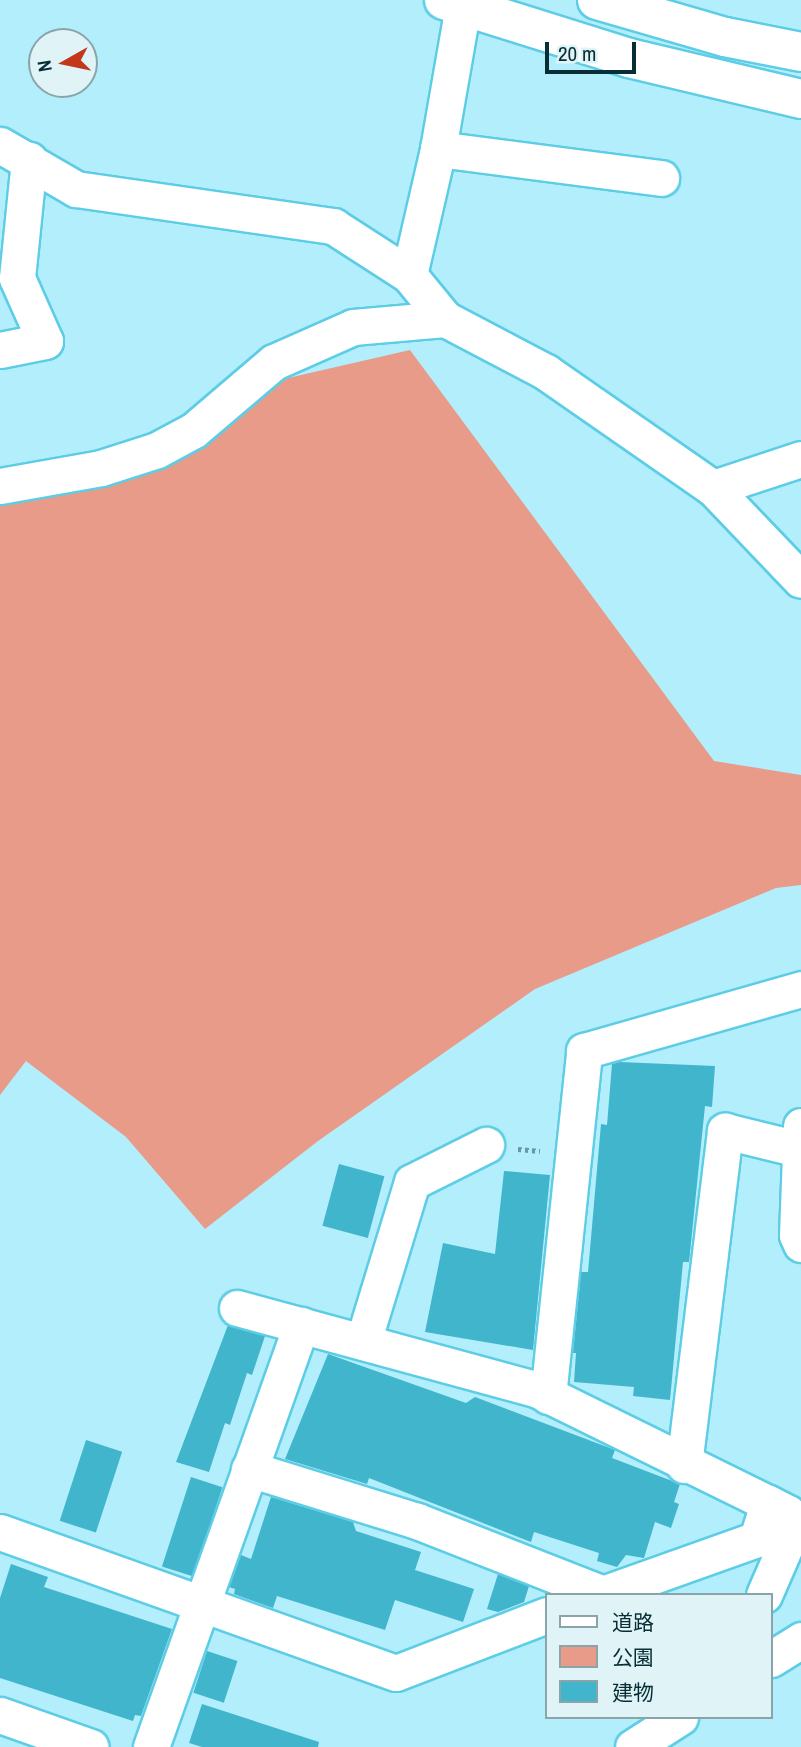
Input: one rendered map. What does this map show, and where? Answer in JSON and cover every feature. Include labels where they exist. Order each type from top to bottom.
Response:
[{"type":"highway","points":[[597,0],[725,37],[801,52]]},
{"type":"highway","points":[[456,2],[629,58],[801,99]]},
{"type":"street","points":[[409,275],[438,149],[456,2]]},
{"type":"street","points":[[438,149],[661,178]]},
{"type":"street","points":[[14,153],[76,189],[333,226],[409,275],[445,319],[546,372],[713,488],[801,580]]},
{"type":"street","points":[[0,350],[45,341],[17,278],[14,153]]},
{"type":"street","points":[[0,486],[101,468],[157,450],[194,430],[274,362],[353,327],[445,319]]},
{"type":"street","points":[[713,488],[801,459]]},
{"type":"street","points":[[548,1395],[584,1051],[801,989]]},
{"type":"street","points":[[684,1465],[725,1131],[800,1137],[801,1244]]},
{"type":"street","points":[[363,1342],[412,1182],[486,1145]]},
{"type":"street","points":[[237,1308],[548,1395],[684,1465],[788,1513],[791,1533],[765,1593]]},
{"type":"street","points":[[150,1747],[301,1325]]},
{"type":"street","points":[[249,1469],[417,1521],[598,1593]]},
{"type":"street","points":[[604,1593],[757,1539],[768,1503]]},
{"type":"street","points":[[0,1532],[396,1673],[546,1615]]},
{"type":"street","points":[[773,1658],[801,1640]]},
{"type":"street","points":[[0,1715],[91,1747]]},
{"type":"street","points":[[633,1747],[677,1719]]},
{"type":"path","points":[[486,1145],[573,1155]]},
{"type":"green space","points":[[410,350],[714,761],[801,775],[801,885],[776,888],[535,989],[318,1141],[205,1229],[126,1137],[26,1061],[0,1095],[0,504],[144,475],[288,378]]},
{"type":"building","points":[[620,1062],[715,1066],[712,1107],[705,1106],[689,1262],[683,1262],[670,1400],[633,1396],[634,1387],[574,1382],[576,1353],[573,1353],[581,1272],[588,1272],[601,1124],[607,1125],[612,1064]]},
{"type":"building","points":[[339,1164],[384,1176],[368,1238],[322,1226]]},
{"type":"building","points":[[504,1171],[550,1175],[533,1350],[425,1332],[443,1243],[495,1254]]},
{"type":"building","points":[[228,1325],[265,1336],[252,1375],[247,1373],[230,1425],[225,1423],[209,1472],[176,1462]]},
{"type":"building","points":[[328,1354],[466,1403],[475,1397],[615,1450],[612,1458],[680,1484],[674,1502],[679,1504],[671,1528],[655,1522],[644,1558],[626,1555],[617,1567],[597,1561],[599,1553],[534,1532],[531,1542],[369,1478],[367,1484],[285,1459]]},
{"type":"building","points":[[86,1440],[122,1452],[96,1533],[60,1521]]},
{"type":"building","points":[[191,1477],[222,1487],[193,1577],[162,1566]]},
{"type":"building","points":[[271,1497],[353,1522],[356,1531],[421,1552],[415,1570],[474,1589],[463,1622],[395,1600],[385,1630],[277,1596],[273,1608],[234,1594],[235,1589],[229,1587],[241,1555],[251,1559]]},
{"type":"building","points":[[11,1564],[48,1577],[44,1587],[172,1629],[141,1716],[135,1715],[133,1721],[0,1678],[0,1598]]},
{"type":"building","points":[[498,1574],[529,1586],[524,1602],[498,1612],[487,1609]]},
{"type":"building","points":[[207,1651],[237,1661],[224,1703],[193,1693]]},
{"type":"building","points":[[202,1704],[319,1742],[318,1747],[202,1747],[189,1743]]}]
